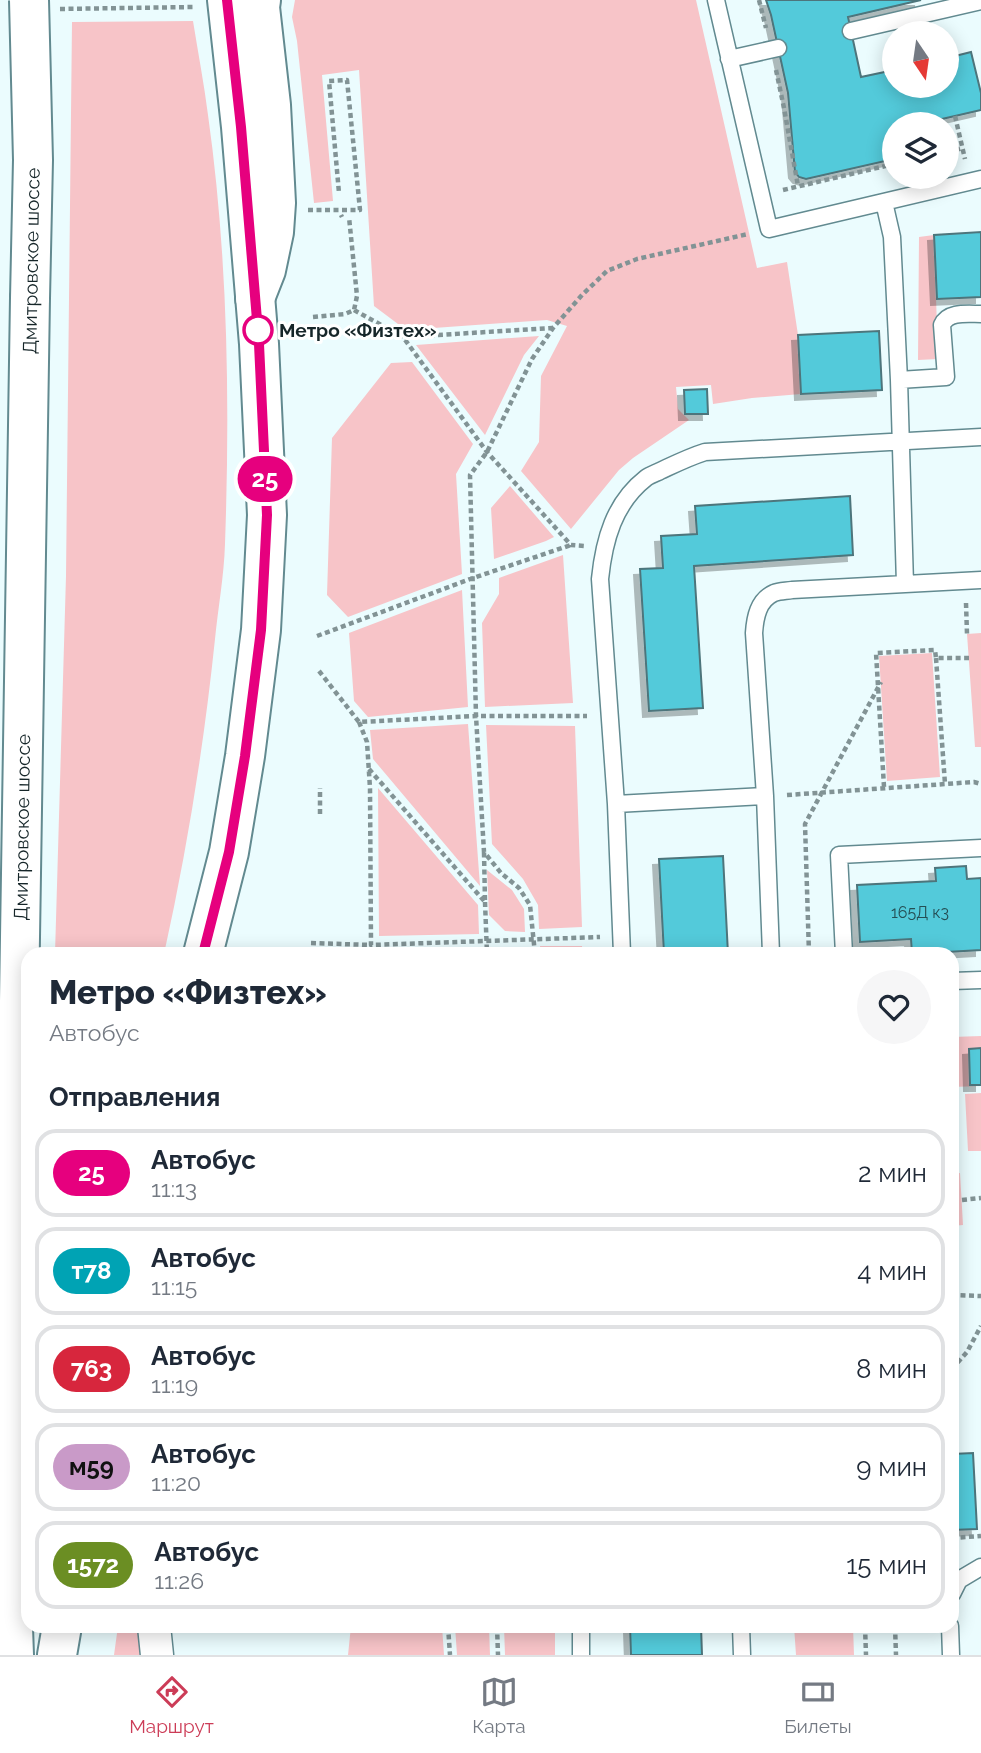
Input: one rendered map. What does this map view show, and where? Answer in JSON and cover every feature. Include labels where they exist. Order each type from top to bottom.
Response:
[{"type":"main road","points":[[255,298],[266,270],[274,232],[276,203],[271,105],[261,0]]},
{"type":"main road","name":"Дмитровское шоссе","points":[[14,1655],[8,1488],[33,160],[41,4]]},
{"type":"main road","points":[[206,947],[229,852],[245,756],[261,630],[267,515],[259,344],[241,127],[212,4]]},
{"type":"main road","points":[[58,1655],[61,1633]]},
{"type":"street","points":[[216,947],[229,852]]},
{"type":"street","points":[[155,1633],[157,1655]]},
{"type":"lane","points":[[716,0],[769,229],[981,179]]},
{"type":"lane","points":[[851,31],[981,1]]},
{"type":"lane","points":[[729,60],[775,49]]},
{"type":"lane","points":[[884,202],[892,237],[905,584]]},
{"type":"lane","points":[[899,380],[946,377],[942,325],[945,319],[951,315],[981,314]]},
{"type":"lane","points":[[622,947],[600,579],[603,549],[622,503],[647,477],[705,452],[981,437]]},
{"type":"lane","points":[[771,947],[765,796],[754,634],[755,616],[762,603],[773,593],[792,590],[973,580]]},
{"type":"lane","points":[[615,804],[765,796]]},
{"type":"lane","points":[[844,947],[839,855],[981,848]]},
{"type":"lane","points":[[959,981],[981,980]]},
{"type":"lane","points":[[959,1580],[981,1567]]},
{"type":"lane","points":[[581,1633],[581,1655]]},
{"type":"lane","points":[[741,1633],[742,1655]]},
{"type":"lane","points":[[950,1633],[951,1655]]},
{"type":"path","points":[[759,0],[775,49],[798,186]]},
{"type":"path","points":[[41,4],[212,4]]},
{"type":"path","points":[[304,209],[360,210],[347,80],[329,81],[339,193]]},
{"type":"path","points":[[761,195],[882,167]]},
{"type":"path","points":[[349,217],[357,296],[354,310]]},
{"type":"path","points":[[486,947],[476,716],[470,475],[487,452],[532,359],[582,295],[607,271],[637,259],[769,229]]},
{"type":"path","points":[[313,317],[345,314],[354,310]]},
{"type":"path","points":[[354,310],[403,337],[487,452],[571,545]]},
{"type":"path","points":[[403,337],[554,328]]},
{"type":"path","points":[[317,636],[571,545],[603,549]]},
{"type":"path","points":[[967,634],[973,580]]},
{"type":"path","points":[[884,788],[876,653],[935,650],[945,784]]},
{"type":"path","points":[[936,658],[969,658]]},
{"type":"path","points":[[318,671],[359,722],[367,742],[371,945]]},
{"type":"path","points":[[809,947],[805,824],[881,682]]},
{"type":"path","points":[[359,722],[476,716],[609,716]]},
{"type":"path","points":[[369,768],[485,902]]},
{"type":"path","points":[[765,796],[981,782]]},
{"type":"path","points":[[320,789],[320,814]]},
{"type":"path","points":[[484,852],[500,873],[519,888],[530,905],[534,947]]},
{"type":"path","points":[[310,943],[371,945],[621,937]]},
{"type":"path","points":[[962,1200],[981,1198]]},
{"type":"path","points":[[959,1295],[981,1296]]},
{"type":"path","points":[[959,1361],[967,1352],[981,1325]]},
{"type":"path","points":[[959,1538],[981,1536]]},
{"type":"path","points":[[448,1633],[450,1655]]},
{"type":"path","points":[[497,1633],[498,1655]]},
{"type":"path","points":[[865,1633],[866,1655]]},
{"type":"path","points":[[895,1633],[896,1655]]},
{"type":"shaded area","points":[[295,0],[696,0],[757,268],[787,262],[798,335],[801,394],[713,404],[711,385],[676,387],[678,409],[689,420],[619,470],[571,529],[521,471],[539,442],[541,376],[567,326],[547,320],[406,330],[374,306],[359,70],[322,75],[333,201],[314,203],[297,41],[292,17]]},
{"type":"shaded area","points":[[193,21],[215,168],[226,330],[227,491],[224,556],[200,758],[165,947],[55,947],[66,576],[72,22]]},
{"type":"shaded area","points":[[934,235],[938,359],[918,360],[919,237]]},
{"type":"shaded area","points":[[539,336],[524,355],[485,435],[416,345]]},
{"type":"shaded area","points":[[412,362],[473,444],[456,474],[462,574],[348,617],[327,595],[332,438],[391,363]]},
{"type":"shaded area","points":[[510,486],[554,537],[494,559],[491,508]]},
{"type":"shaded area","points":[[563,555],[573,703],[485,707],[482,623],[499,594],[499,578]]},
{"type":"shaded area","points":[[462,590],[468,707],[368,717],[354,701],[349,633]]},
{"type":"shaded area","points":[[981,633],[981,747],[975,747],[967,634]]},
{"type":"shaded area","points":[[932,653],[940,777],[887,781],[879,656]]},
{"type":"shaded area","points":[[468,724],[480,886],[373,759],[370,730]]},
{"type":"shaded area","points":[[486,725],[575,726],[582,927],[539,929],[538,905],[523,879],[492,844]]},
{"type":"shaded area","points":[[378,788],[478,905],[479,934],[379,936]]},
{"type":"shaded area","points":[[487,870],[512,890],[524,909],[525,932],[505,931],[489,915]]},
{"type":"shaded area","points":[[540,946],[582,947],[540,947]]},
{"type":"shaded area","points":[[981,1036],[981,1086],[959,1087],[959,1037]]},
{"type":"shaded area","points":[[981,1093],[981,1151],[968,1151],[965,1094]]},
{"type":"shaded area","points":[[959,1173],[963,1225],[959,1225]]},
{"type":"shaded area","points":[[117,1633],[144,1633],[147,1655],[114,1655]]},
{"type":"shaded area","points":[[350,1633],[442,1633],[444,1655],[348,1655]]},
{"type":"shaded area","points":[[455,1633],[489,1633],[490,1655],[457,1655]]},
{"type":"shaded area","points":[[504,1633],[555,1633],[555,1655],[505,1655]]},
{"type":"shaded area","points":[[794,1633],[853,1633],[854,1655],[796,1655]]},
{"type":"building","points":[[766,0],[921,0],[848,17],[861,77],[882,73],[882,98],[959,98],[959,55],[971,52],[981,93],[981,110],[959,115],[959,112],[882,112],[882,162],[806,179],[799,177],[795,172],[788,93]]},
{"type":"building","points":[[981,232],[981,297],[937,299],[934,235]]},
{"type":"building","points":[[879,331],[882,390],[801,394],[798,335]]},
{"type":"building","points":[[707,389],[708,414],[685,414],[684,390]]},
{"type":"building","points":[[850,496],[853,555],[694,566],[703,708],[649,711],[640,569],[663,568],[661,536],[697,534],[695,506]]},
{"type":"building","points":[[723,856],[728,947],[664,947],[659,859]]},
{"type":"building","points":[[966,866],[967,879],[981,878],[981,950],[959,951],[959,947],[912,947],[911,939],[860,942],[857,885],[936,881],[935,868]]},
{"type":"building","points":[[981,1048],[981,1085],[970,1085],[969,1049]]},
{"type":"building","points":[[973,1453],[977,1529],[959,1530],[959,1454]]},
{"type":"building","points":[[630,1633],[701,1633],[702,1655],[631,1655]]},
{"type":"bus line","name":"25","points":[[205,947],[229,852],[245,756],[261,630],[267,515],[259,344],[241,127],[227,0]]},
{"type":"place","name":"Метро «Физтех»","points":[[258,330]]}]
